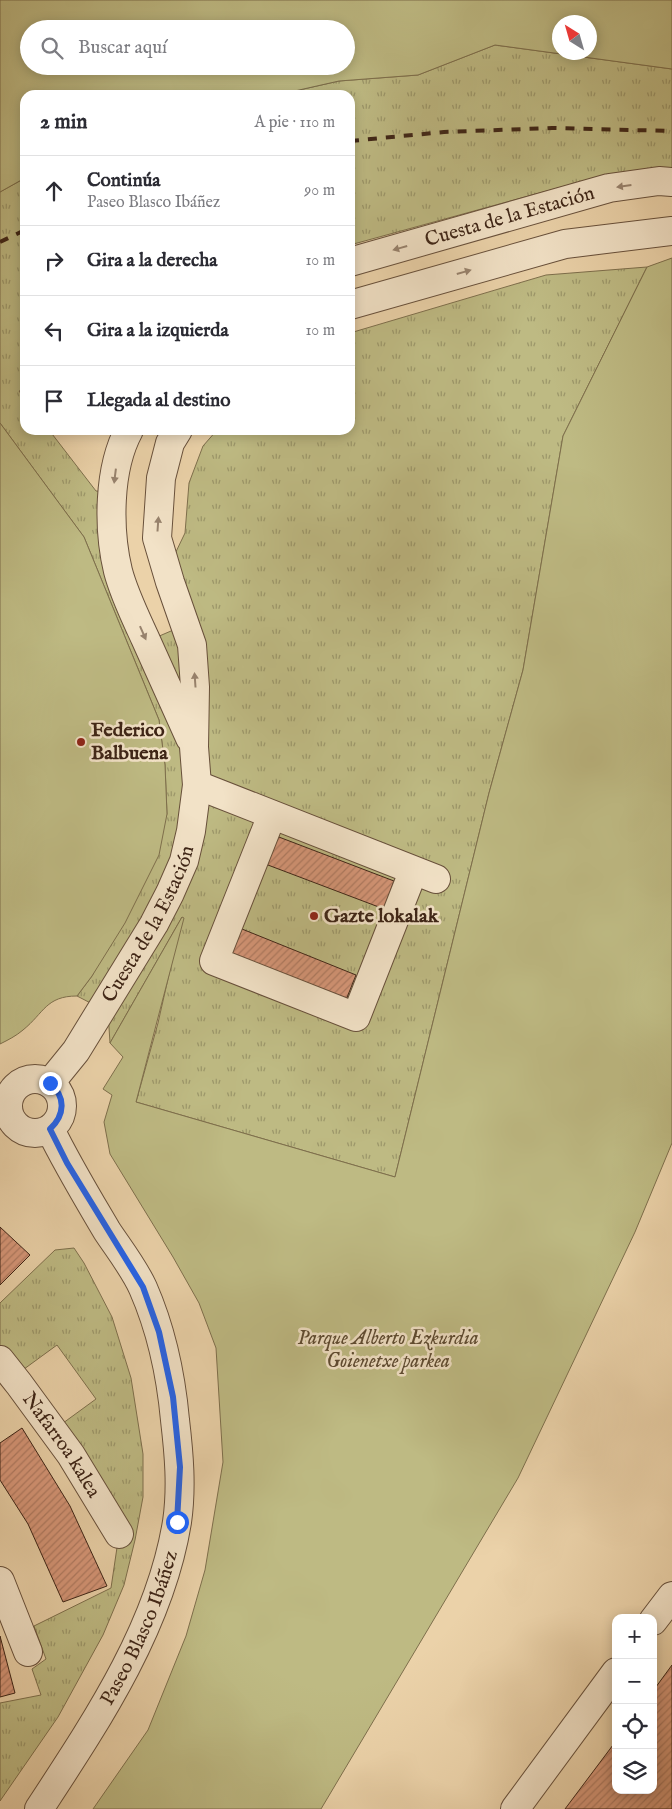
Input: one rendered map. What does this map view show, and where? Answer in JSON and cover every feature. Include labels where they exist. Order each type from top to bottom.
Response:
[{"type":"street","name":"Cuesta de la Estación","points":[[355,261],[609,188],[659,181],[672,182]]},
{"type":"street","name":"Cuesta de la Estación","points":[[355,304],[565,244],[672,231]]},
{"type":"street","name":"Cuesta de la Estación","points":[[126,435],[116,467],[112,509],[113,543],[118,572],[128,599],[194,746]]},
{"type":"street","name":"Cuesta de la Estación","points":[[50,1083],[76,1050],[154,924],[184,861],[190,831],[197,785],[194,746],[195,687],[192,645],[157,538],[161,478],[170,443],[175,435]]},
{"type":"street","points":[[197,785],[425,875],[356,1017],[214,961],[272,815]]},
{"type":"street","points":[[37,1079],[50,1083],[61,1097],[62,1106],[56,1123],[50,1129],[41,1132],[24,1131],[12,1120],[4,1102],[23,1081],[37,1079]]},
{"type":"street","name":"Paseo Blasco Ibáñez","points":[[39,1809],[116,1688],[146,1623],[164,1572],[177,1522],[180,1467],[173,1397],[159,1332],[143,1287],[67,1163],[50,1129]]},
{"type":"street","name":"Nafarroa kalea","points":[[0,1360],[71,1455],[119,1534]]},
{"type":"street","points":[[0,1581],[28,1652]]},
{"type":"street","points":[[657,1616],[672,1596]]},
{"type":"street","points":[[515,1809],[612,1677]]},
{"type":"green space","points":[[0,0],[672,0],[672,69],[597,59],[597,15],[552,15],[552,53],[495,45],[418,75],[339,81],[299,90],[20,90],[20,181],[0,192]]},
{"type":"green space","points":[[495,45],[552,53],[552,60],[597,59],[672,69],[672,170],[605,175],[355,244],[355,90],[299,90],[339,81],[418,75]]},
{"type":"green space","points":[[20,181],[20,435],[53,435],[96,491],[121,493],[123,552],[157,637],[178,628],[160,585],[185,533],[189,483],[203,446],[213,435],[355,435],[355,332],[546,275],[647,267],[563,436],[523,670],[489,793],[395,1177],[136,1102],[158,1023],[182,917],[110,1043],[108,1012],[77,996],[92,976],[167,814],[165,765],[159,720],[84,537],[0,423],[0,192]]},
{"type":"green space","name":"Parque Alberto Ezkurdia Goienetxe parkea","points":[[672,258],[672,1143],[635,1232],[518,1478],[321,1809],[93,1809],[148,1730],[186,1636],[205,1570],[223,1462],[216,1348],[199,1303],[110,1154],[104,1122],[112,1095],[103,1089],[123,1057],[110,1043],[182,917],[184,918],[136,1102],[395,1177],[489,793],[523,670],[563,436],[647,267]]},
{"type":"green space","name":"Federico Balbuena","points":[[0,423],[84,537],[159,720],[165,765],[167,814],[159,855],[125,923],[92,976],[77,996],[58,999],[52,1002],[30,1024],[12,1038],[0,1044]]},
{"type":"green space","points":[[74,1248],[84,1263],[112,1317],[131,1378],[143,1454],[143,1497],[124,1585],[103,1635],[58,1717],[0,1801],[0,1703],[41,1695],[32,1669],[46,1659],[34,1626],[111,1588],[119,1534],[59,1426],[96,1399],[57,1345],[20,1372],[0,1349],[0,1303],[55,1250]]},
{"type":"building","points":[[271,834],[394,881],[384,909],[260,862]]},
{"type":"building","points":[[237,927],[356,975],[346,1000],[226,952]]},
{"type":"building","points":[[0,1227],[30,1255],[0,1285]]},
{"type":"building","points":[[22,1428],[70,1506],[107,1586],[63,1602],[28,1524],[0,1480],[0,1443]]},
{"type":"building","points":[[0,1636],[15,1693],[0,1697]]},
{"type":"building","points":[[672,1665],[672,1809],[565,1809],[612,1746],[612,1794],[657,1794],[657,1686]]},
{"type":"railway","points":[[355,141],[444,132],[552,128],[672,131]]},
{"type":"railway","points":[[0,242],[20,232]]},
{"type":"place","name":"Federico Balbuena","points":[[81,742]]},
{"type":"place","name":"Gazte lokalak","points":[[314,916]]},
{"type":"route","points":[[50,1083],[61,1097],[62,1106],[56,1123],[50,1129],[67,1163],[143,1287],[159,1332],[173,1397],[180,1467],[177,1522]]}]
